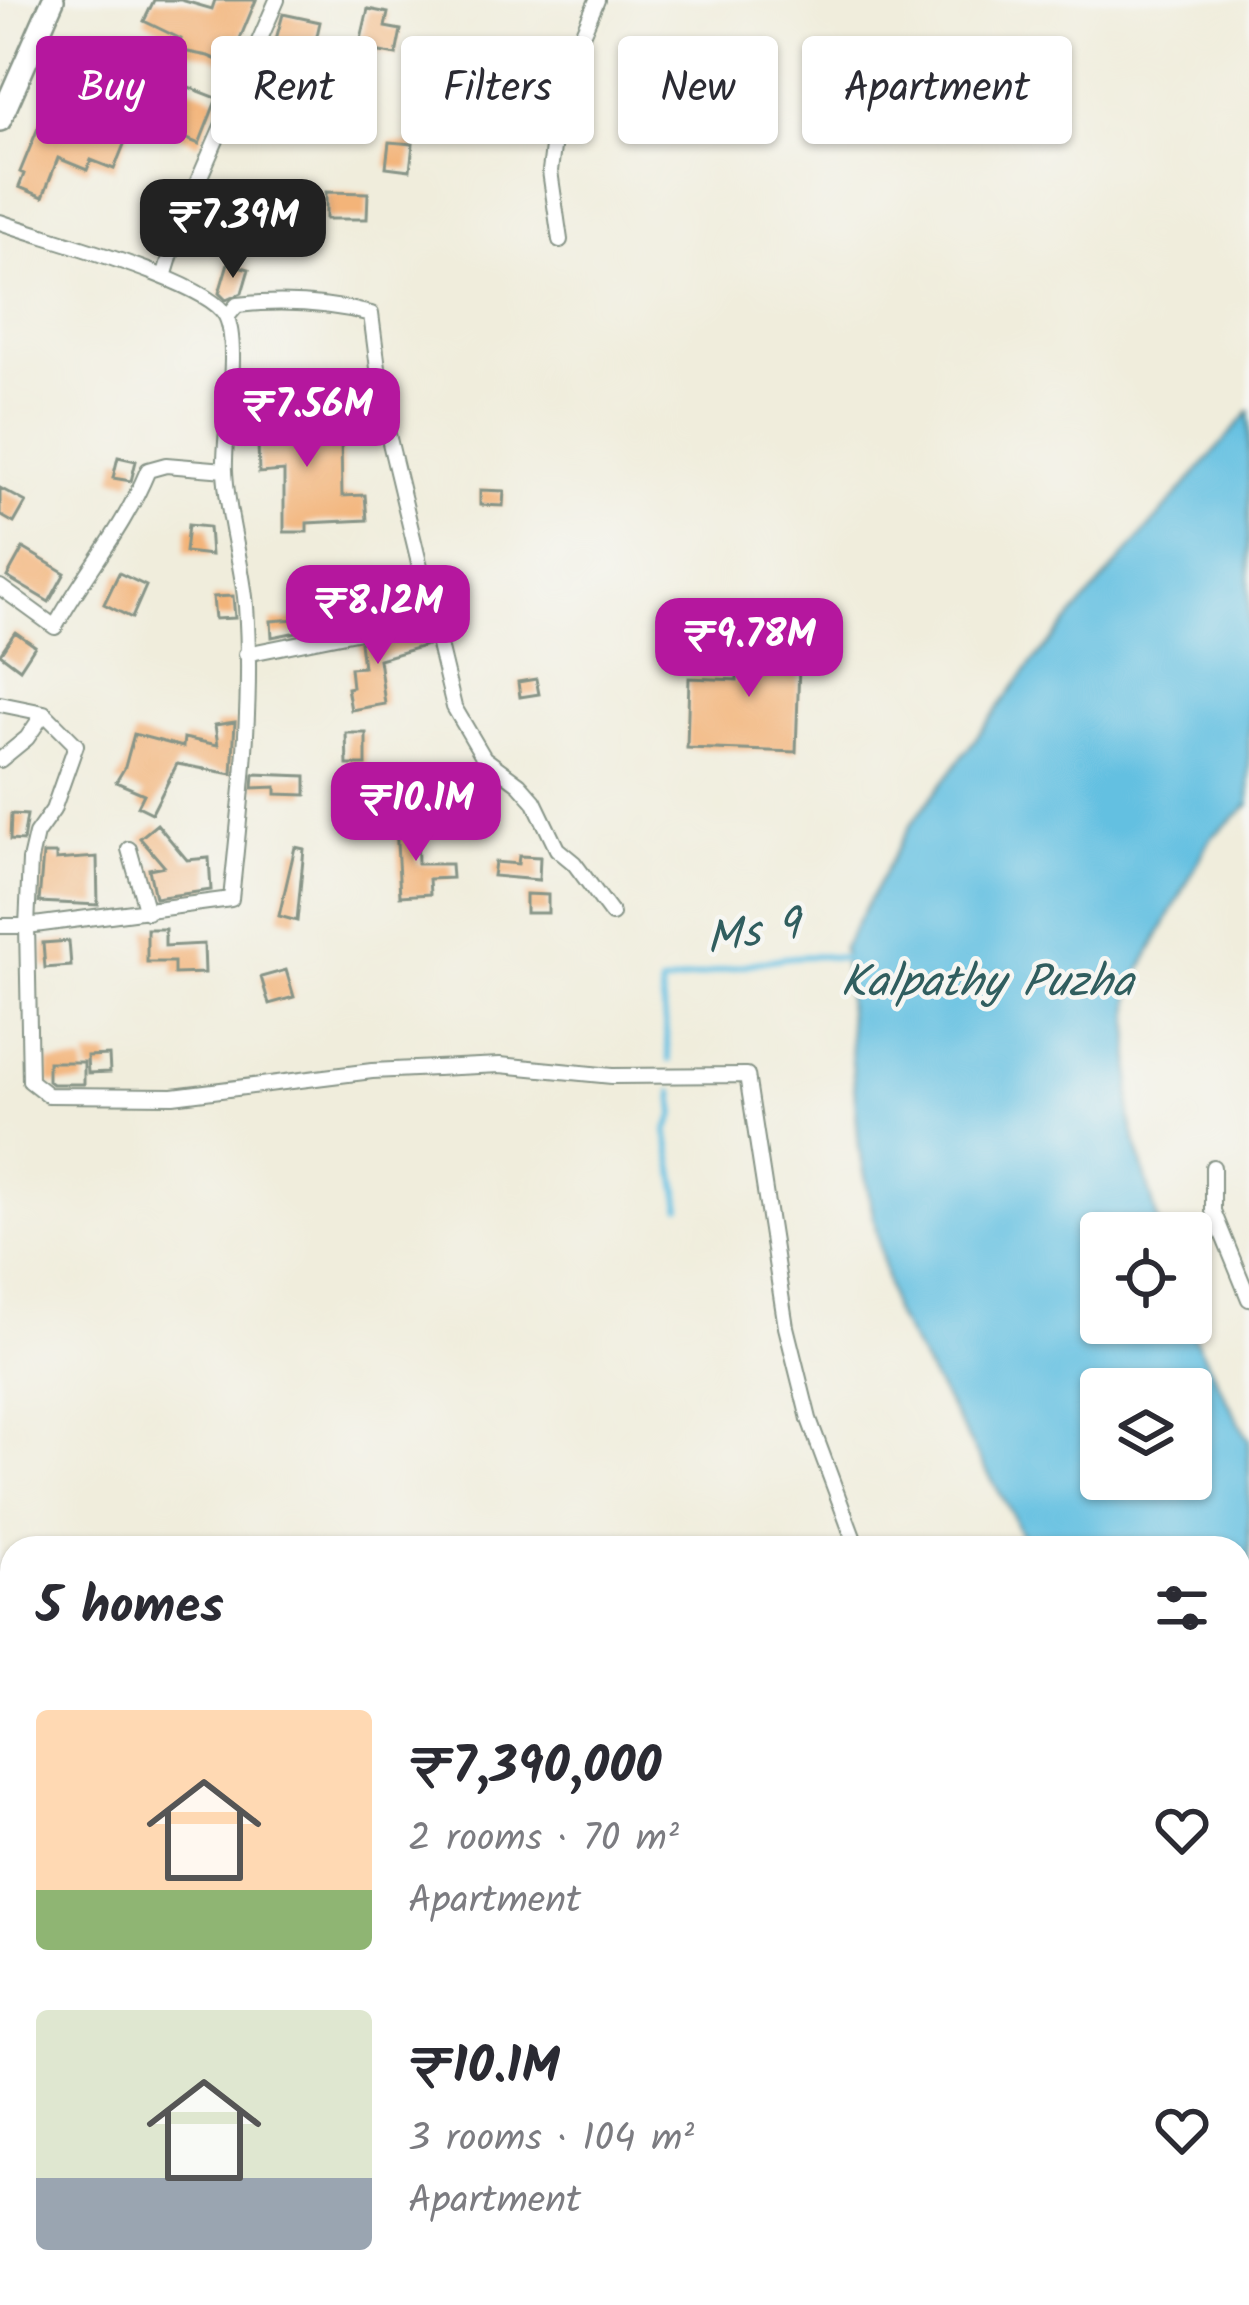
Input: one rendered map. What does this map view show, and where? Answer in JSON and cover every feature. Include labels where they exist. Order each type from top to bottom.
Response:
[{"type":"main road","points":[[0,120],[52,0]]},
{"type":"street","points":[[164,277],[182,218],[277,0]]},
{"type":"street","points":[[560,240],[550,171],[561,84],[597,0]]},
{"type":"street","points":[[0,222],[164,277],[212,300],[226,317],[231,377],[225,470],[246,607],[245,758],[231,898],[147,912],[0,926]]},
{"type":"street","points":[[226,317],[237,305],[283,300],[371,314],[385,422],[454,707],[484,758],[534,801],[556,849],[574,863],[612,914]]},
{"type":"street","points":[[0,587],[55,627],[75,590],[92,574],[120,530],[148,470],[166,465],[225,470]]},
{"type":"street","points":[[246,654],[395,625],[432,609]]},
{"type":"street","points":[[0,704],[44,713],[76,746],[53,810],[36,834],[30,860],[30,1081],[49,1095],[173,1096],[372,1071],[500,1065],[612,1076],[747,1075],[786,1327],[808,1419],[852,1536]]},
{"type":"street","points":[[0,760],[27,738],[44,713]]},
{"type":"street","points":[[129,849],[147,912]]},
{"type":"street","points":[[1213,1167],[1213,1211],[1249,1299]]},
{"type":"water","name":"Kalpathy Puzha","points":[[1249,412],[1249,805],[1211,838],[1131,988],[1130,1120],[1155,1212],[1080,1212],[1080,1344],[1198,1344],[1211,1368],[1080,1368],[1080,1500],[1212,1500],[1212,1371],[1249,1441],[1249,1536],[1021,1536],[893,1311],[859,1146],[843,948],[910,826],[1033,662]]},
{"type":"building","points":[[154,0],[181,0],[212,9],[215,0],[256,0],[241,36],[211,36],[211,57],[187,52],[187,36],[175,36],[144,21]]},
{"type":"building","points":[[368,9],[388,13],[385,27],[401,30],[396,55],[377,51],[377,36],[362,36]]},
{"type":"building","points":[[283,14],[320,22],[317,36],[277,36]]},
{"type":"building","points":[[187,86],[211,96],[211,113],[199,144],[187,139]]},
{"type":"building","points":[[36,133],[36,144],[124,144],[114,169],[91,160],[87,170],[58,158],[43,197],[19,187],[24,174],[20,172]]},
{"type":"building","points":[[389,142],[413,144],[410,170],[386,167]]},
{"type":"building","points":[[326,192],[368,193],[367,219],[326,219]]},
{"type":"building","points":[[202,205],[238,220],[226,250],[190,236]]},
{"type":"building","points":[[228,263],[249,269],[242,293],[226,300],[219,293]]},
{"type":"building","points":[[257,412],[281,412],[281,419],[334,416],[335,440],[341,440],[342,496],[365,495],[367,520],[307,523],[307,532],[284,532],[284,471],[259,473]]},
{"type":"building","points":[[118,457],[136,461],[131,481],[113,478]]},
{"type":"building","points":[[0,488],[26,502],[14,523],[0,515]]},
{"type":"building","points":[[480,490],[504,491],[503,506],[480,505]]},
{"type":"building","points":[[188,525],[209,527],[211,555],[185,552]]},
{"type":"building","points":[[23,548],[65,573],[49,602],[7,577]]},
{"type":"building","points":[[119,573],[146,586],[132,618],[104,604]]},
{"type":"building","points":[[365,576],[386,577],[385,615],[338,624],[334,600],[364,595]]},
{"type":"building","points":[[233,596],[235,618],[215,619],[213,597]]},
{"type":"building","points":[[296,619],[297,632],[272,637],[271,621]]},
{"type":"building","points":[[424,629],[427,645],[379,659],[385,704],[351,710],[347,688],[352,687],[350,668],[363,667],[360,642]]},
{"type":"building","points":[[15,632],[35,646],[20,669],[0,654]]},
{"type":"building","points":[[738,635],[800,637],[796,752],[687,748],[689,678],[737,680]]},
{"type":"building","points":[[536,679],[539,694],[520,697],[518,682]]},
{"type":"building","points":[[235,722],[232,774],[177,764],[152,813],[138,806],[144,794],[116,782],[134,734],[183,747],[184,738],[218,745],[215,725]]},
{"type":"building","points":[[346,733],[366,733],[366,765],[347,765]]},
{"type":"building","points":[[254,774],[306,776],[306,795],[276,794],[276,787],[253,788]]},
{"type":"building","points":[[11,814],[27,815],[23,841],[10,840]]},
{"type":"building","points":[[157,824],[187,860],[209,858],[211,890],[155,898],[149,869],[164,866],[140,838]]},
{"type":"building","points":[[417,824],[418,864],[451,864],[452,878],[429,879],[430,894],[400,896],[396,825]]},
{"type":"building","points":[[295,847],[304,849],[297,921],[279,916]]},
{"type":"building","points":[[43,854],[56,854],[56,860],[97,857],[98,905],[39,902]]},
{"type":"building","points":[[519,856],[540,857],[539,880],[493,876],[495,862],[518,864]]},
{"type":"building","points":[[526,894],[548,895],[548,913],[526,913]]},
{"type":"building","points":[[147,929],[165,929],[165,946],[204,944],[205,973],[174,974],[174,962],[147,962]]},
{"type":"building","points":[[69,941],[71,966],[45,968],[43,943]]},
{"type":"building","points":[[286,970],[294,997],[269,1004],[261,977]]},
{"type":"building","points":[[109,1055],[110,1072],[88,1073],[87,1056]]},
{"type":"building","points":[[48,1062],[84,1062],[84,1084],[52,1084]]},
{"type":"waterway","name":"Ms 9","points":[[669,1060],[661,985],[780,959],[848,960]]},
{"type":"waterway","name":"Ms 9","points":[[673,1092],[675,1114],[667,1131],[681,1207]]}]
